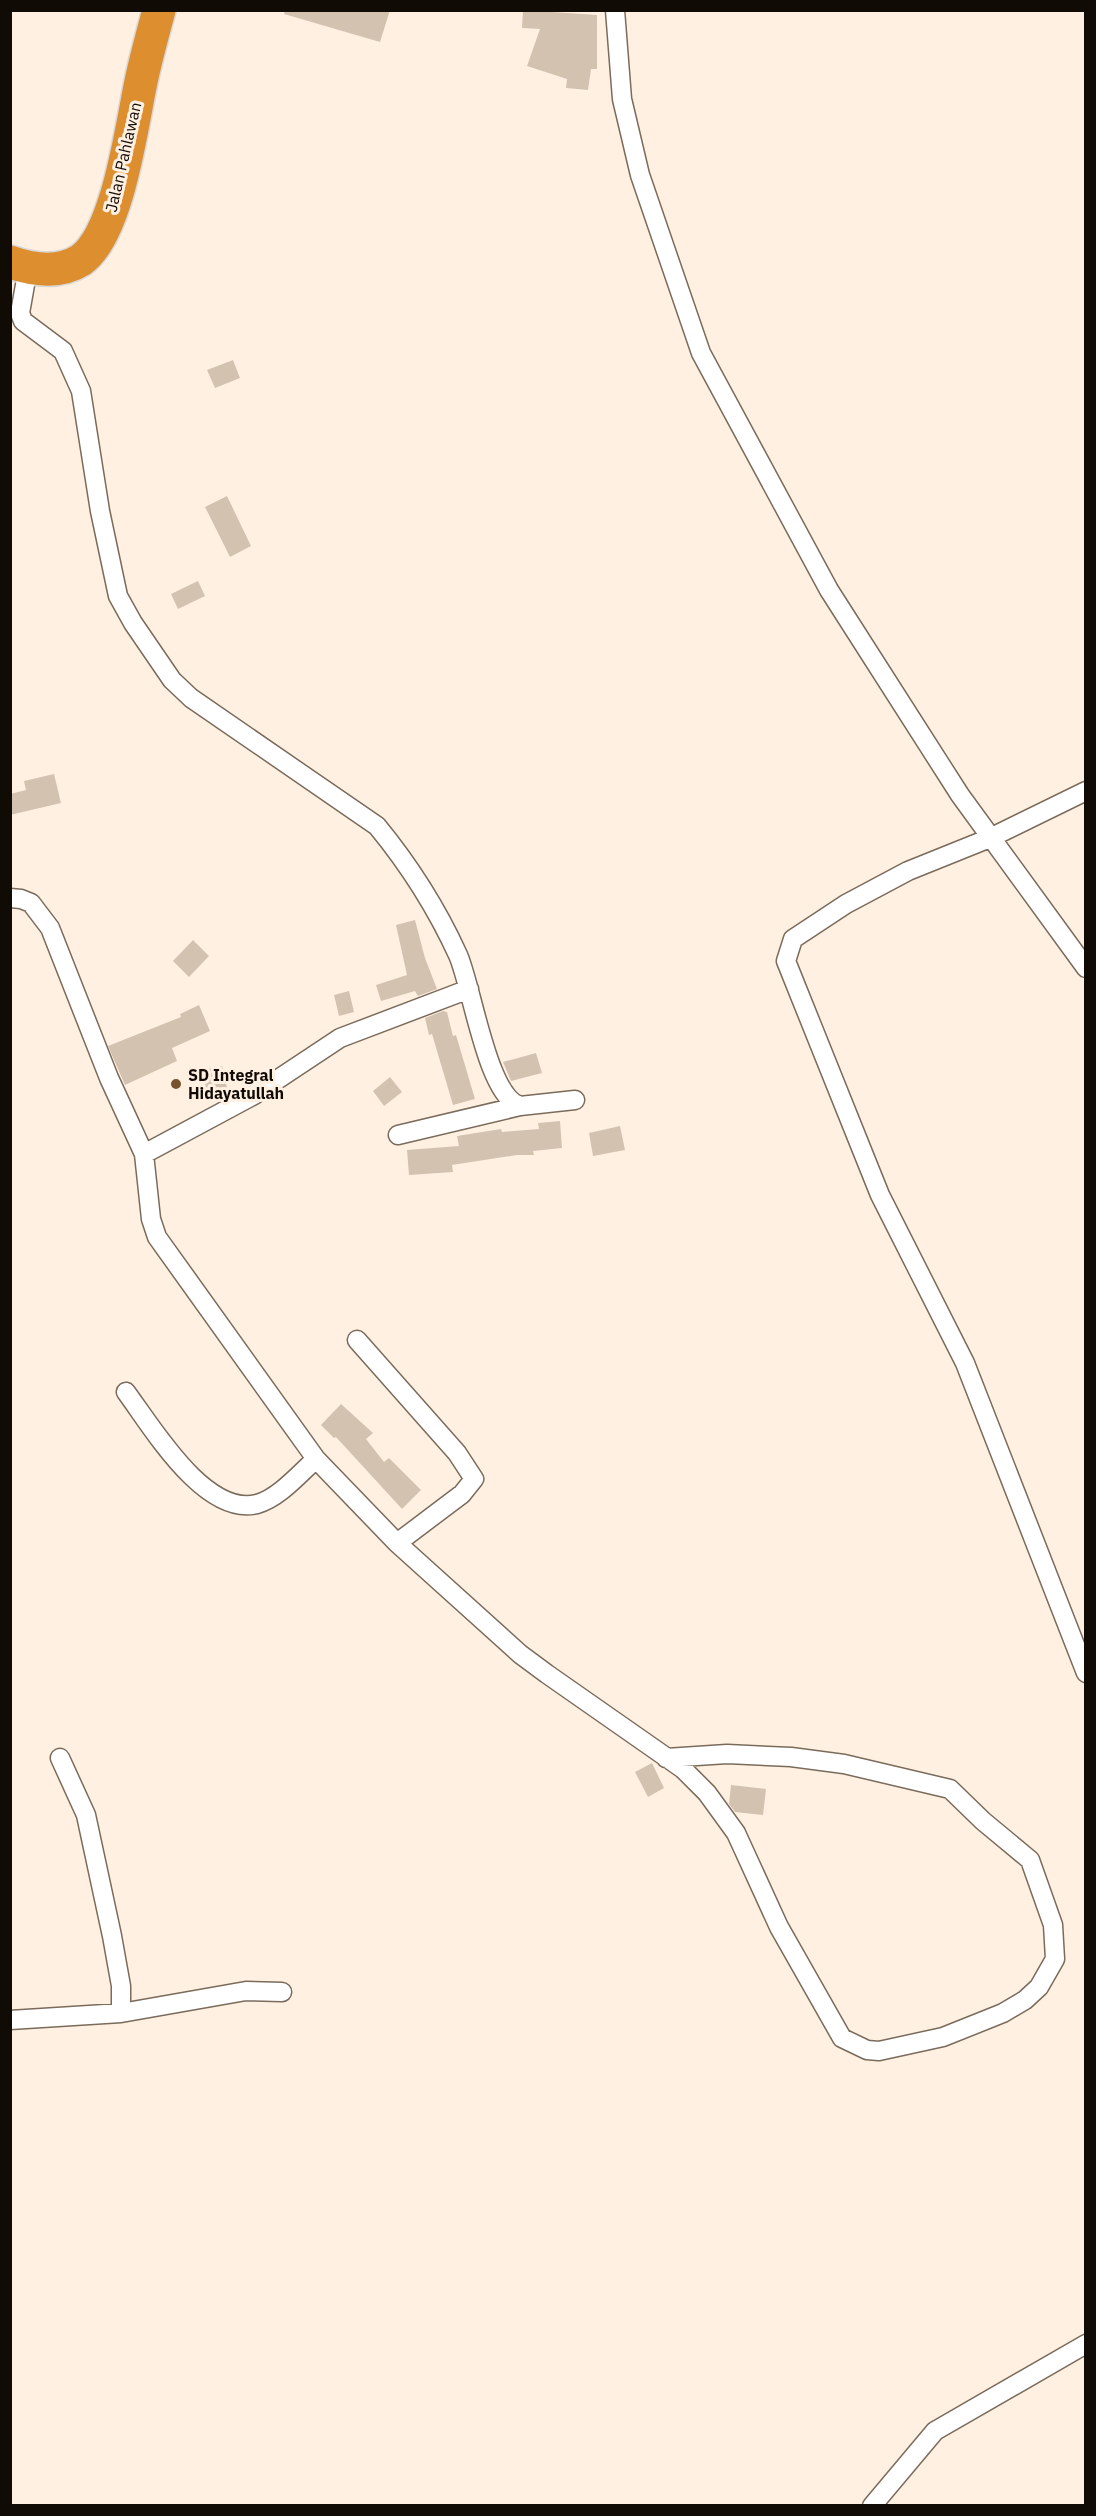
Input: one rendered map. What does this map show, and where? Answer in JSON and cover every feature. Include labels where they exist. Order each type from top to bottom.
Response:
[{"type":"highway","name":"Jalan Pahlawan","points":[[19,265],[45,270],[69,266],[90,251],[101,235],[119,184],[144,66],[159,10]]},
{"type":"street","points":[[615,10],[622,99],[640,175],[701,353],[829,590],[990,838],[1086,968]]},
{"type":"street","points":[[19,265],[20,313],[23,321],[63,351],[81,391],[99,511],[118,596],[133,623],[172,680],[191,698],[377,826],[432,903],[459,957],[490,1068],[513,1103],[520,1106]]},
{"type":"street","points":[[1086,791],[990,838],[908,871],[846,904],[793,939],[786,961],[880,1195],[965,1363],[1086,1672]]},
{"type":"street","points":[[10,898],[21,898],[31,903],[50,928],[110,1078],[144,1154],[151,1219],[157,1237],[316,1459],[397,1543],[520,1653],[666,1758],[707,1793],[736,1833],[779,1927],[834,2028],[842,2038],[858,2047],[879,2051],[943,2037],[1003,2013],[1025,2000],[1039,1988],[1055,1959],[1053,1925],[1030,1860],[983,1821],[950,1789],[844,1764],[791,1757],[727,1754],[666,1758]]},
{"type":"street","points":[[144,1154],[254,1095],[340,1038],[469,988]]},
{"type":"street","points":[[398,1135],[520,1106],[575,1100]]},
{"type":"street","points":[[357,1340],[457,1453],[474,1479],[462,1494],[397,1543]]},
{"type":"street","points":[[126,1392],[182,1466],[210,1492],[226,1500],[257,1504],[271,1497],[316,1459]]},
{"type":"street","points":[[60,1758],[86,1815],[112,1936],[121,1986],[122,2013]]},
{"type":"street","points":[[10,2020],[122,2013],[246,1990],[282,1992]]},
{"type":"street","points":[[872,2505],[935,2431],[1086,2344]]},
{"type":"building","points":[[285,10],[390,10],[380,42],[284,14]]},
{"type":"building","points":[[523,10],[597,15],[597,69],[591,69],[588,90],[566,88],[567,79],[527,66],[540,29],[522,28]]},
{"type":"building","points":[[233,360],[240,378],[215,388],[207,370]]},
{"type":"building","points":[[227,496],[251,546],[230,557],[205,507]]},
{"type":"building","points":[[198,581],[205,596],[178,609],[171,594]]},
{"type":"building","points":[[54,774],[61,803],[10,815],[10,794],[26,790],[24,781]]},
{"type":"building","points":[[415,920],[425,958],[437,989],[418,996],[415,991],[381,1001],[376,985],[407,975],[396,925]]},
{"type":"building","points":[[193,940],[209,956],[189,977],[173,961]]},
{"type":"building","points":[[349,991],[354,1012],[339,1016],[334,995]]},
{"type":"building","points":[[199,1005],[210,1031],[172,1048],[177,1061],[125,1085],[108,1046],[181,1017],[180,1014]]},
{"type":"building","points":[[443,1011],[447,1012],[453,1036],[456,1035],[475,1099],[453,1105],[425,1018]]},
{"type":"building","points":[[536,1053],[542,1073],[511,1081],[503,1062]]},
{"type":"building","points":[[222,1066],[229,1096],[209,1101],[202,1070]]},
{"type":"building","points":[[390,1077],[402,1092],[384,1106],[373,1091]]},
{"type":"building","points":[[560,1121],[562,1148],[533,1151],[534,1155],[517,1155],[452,1165],[453,1172],[409,1175],[407,1150],[459,1146],[457,1136],[501,1129],[502,1132],[539,1129],[538,1123]]},
{"type":"building","points":[[620,1126],[625,1150],[593,1156],[589,1133]]},
{"type":"building","points":[[341,1404],[373,1433],[366,1439],[384,1462],[389,1458],[421,1490],[402,1509],[336,1437],[334,1438],[321,1425]]},
{"type":"building","points":[[652,1763],[664,1788],[648,1797],[635,1772]]},
{"type":"building","points":[[731,1785],[766,1789],[763,1815],[735,1812],[729,1804]]},
{"type":"place","name":"SD Integral Hidayatullah","points":[[176,1084]]}]
